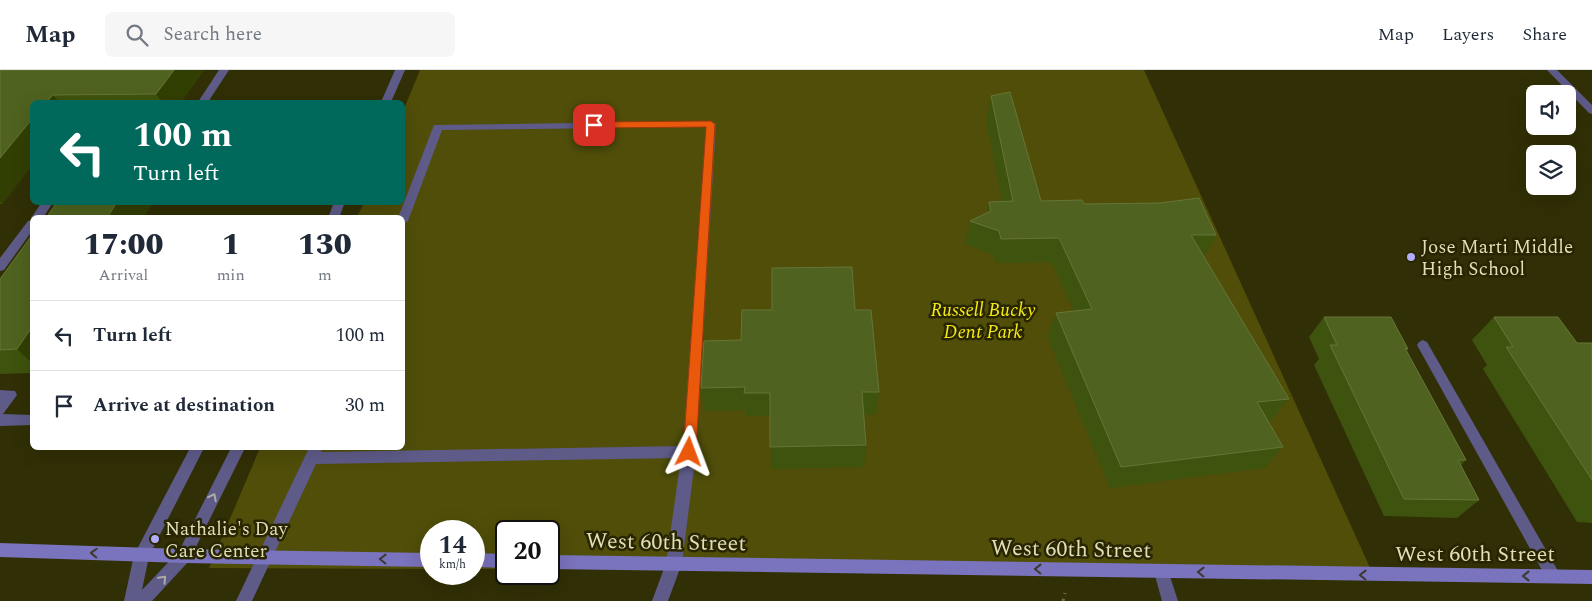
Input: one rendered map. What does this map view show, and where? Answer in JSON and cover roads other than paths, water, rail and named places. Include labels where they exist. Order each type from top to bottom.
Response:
[{"type":"street","points":[[204,100],[224,70]]},
{"type":"street","points":[[387,100],[400,70]]},
{"type":"street","points":[[1552,70],[1592,111]]},
{"type":"street","points":[[404,215],[438,127],[711,124],[689,452],[674,564],[660,601]]},
{"type":"street","points":[[0,267],[30,227]]},
{"type":"street","points":[[1423,345],[1552,576]]},
{"type":"street","points":[[0,395],[10,395],[0,410]]},
{"type":"street","points":[[0,420],[30,420]]},
{"type":"street","points":[[132,601],[142,555],[196,450]]},
{"type":"street","points":[[142,601],[184,556],[237,450]]},
{"type":"street","points":[[244,601],[314,453],[689,452]]},
{"type":"street","points":[[0,550],[184,556],[420,560]]},
{"type":"street","name":"West 60th Street","points":[[560,562],[1592,577]]},
{"type":"street","points":[[1162,572],[1170,601]]},
{"type":"place","name":"Jose Marti Middle High School","points":[[1411,257]]},
{"type":"place","name":"Nathalie's Day Care Center","points":[[155,539]]},
{"type":"park label","name":"Russell Bucky Dent Park","points":[[983,320]]}]
